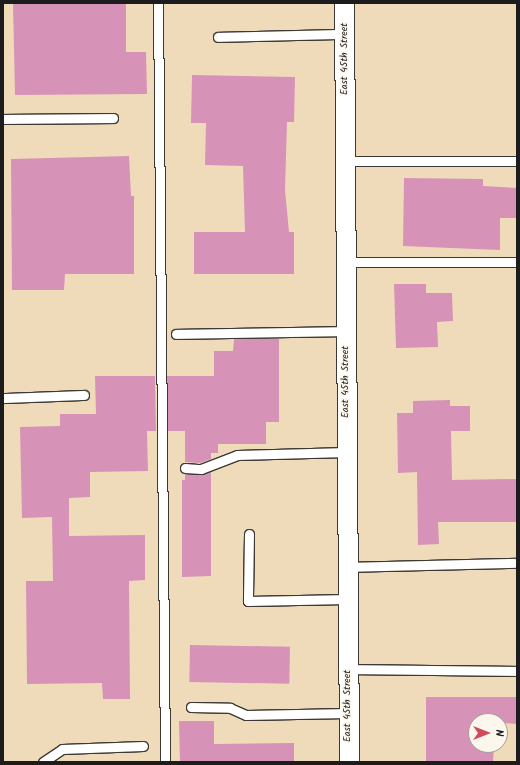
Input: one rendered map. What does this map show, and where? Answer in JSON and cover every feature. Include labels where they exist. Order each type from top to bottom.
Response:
[{"type":"street","name":"East 45th Street","points":[[344,3],[349,762]]},
{"type":"lane","points":[[158,3],[165,762]]},
{"type":"lane","points":[[218,37],[344,34]]},
{"type":"lane","points":[[3,119],[113,118]]},
{"type":"lane","points":[[345,161],[517,161]]},
{"type":"lane","points":[[346,262],[517,262]]},
{"type":"lane","points":[[176,334],[346,331]]},
{"type":"lane","points":[[3,398],[84,395]]},
{"type":"lane","points":[[185,468],[201,469],[237,455],[347,452]]},
{"type":"lane","points":[[249,534],[248,601],[348,600]]},
{"type":"lane","points":[[348,567],[514,563]]},
{"type":"lane","points":[[348,669],[517,671]]},
{"type":"lane","points":[[191,707],[230,708],[246,715],[348,713]]},
{"type":"lane","points":[[43,762],[62,749],[143,746]]},
{"type":"building","points":[[13,3],[126,3],[126,52],[146,52],[147,94],[15,95]]},
{"type":"building","points":[[192,75],[295,77],[294,122],[287,122],[285,190],[289,232],[294,232],[294,274],[194,274],[194,232],[245,232],[243,166],[205,165],[206,123],[191,123]]},
{"type":"building","points":[[129,156],[131,196],[134,196],[134,274],[65,274],[64,290],[12,290],[11,159]]},
{"type":"building","points":[[404,178],[483,179],[483,186],[517,188],[517,218],[500,218],[500,250],[403,246]]},
{"type":"building","points":[[394,284],[426,284],[426,293],[452,293],[453,321],[437,322],[438,347],[396,348]]},
{"type":"building","points":[[234,339],[279,339],[279,422],[266,422],[266,444],[218,444],[218,453],[211,453],[211,459],[200,463],[185,462],[185,431],[168,431],[167,376],[214,376],[214,351],[233,351]]},
{"type":"building","points":[[95,376],[155,376],[156,431],[147,431],[148,471],[90,472],[90,497],[69,498],[69,536],[145,535],[145,580],[129,581],[130,699],[103,699],[102,683],[27,684],[26,581],[53,581],[52,517],[22,518],[20,427],[60,426],[60,414],[96,414]]},
{"type":"building","points":[[450,400],[450,406],[470,406],[470,431],[451,431],[452,480],[517,479],[517,522],[438,522],[439,544],[418,545],[417,472],[398,473],[397,413],[413,413],[413,401]]},
{"type":"building","points":[[211,471],[211,576],[182,577],[182,480],[185,480],[185,474]]},
{"type":"building","points":[[190,645],[290,647],[289,684],[189,682]]},
{"type":"building","points":[[426,697],[517,697],[517,724],[508,723],[508,713],[468,713],[468,753],[494,753],[493,762],[426,762]]},
{"type":"building","points":[[179,721],[214,721],[214,744],[294,743],[294,762],[180,762]]}]
